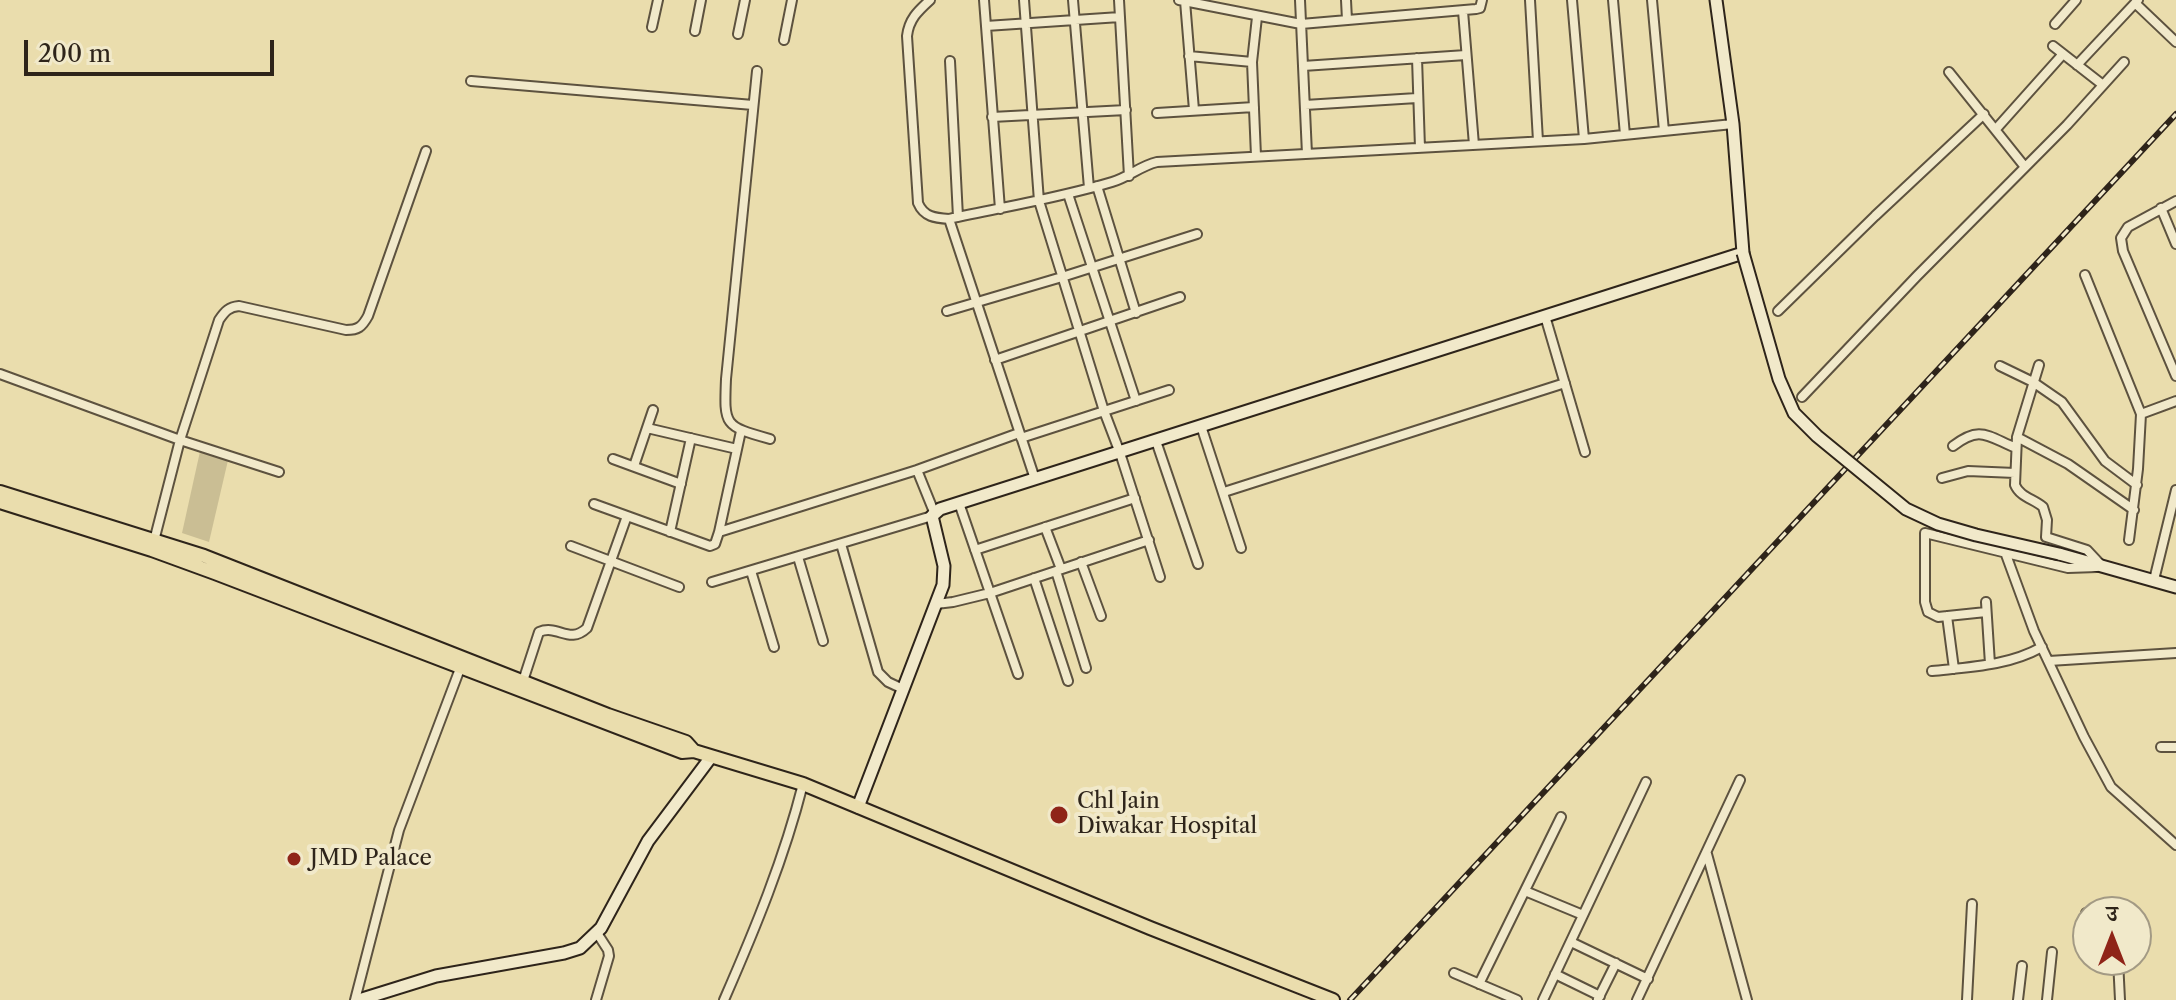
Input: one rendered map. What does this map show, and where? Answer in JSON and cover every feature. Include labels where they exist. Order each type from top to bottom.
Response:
[{"type":"main road","points":[[0,492],[204,556],[608,715],[686,742],[694,751]]},
{"type":"main road","points":[[0,502],[165,554],[682,752],[694,751],[803,784],[1150,928],[1331,999]]},
{"type":"street","points":[[652,27],[658,0]]},
{"type":"street","points":[[695,31],[701,0]]},
{"type":"street","points":[[738,34],[745,0]]},
{"type":"street","points":[[784,40],[792,0]]},
{"type":"street","points":[[930,0],[908,25],[907,36],[918,203],[921,210],[935,218],[953,218],[1068,194],[1129,176],[1140,167],[1157,162],[1584,139],[1733,124]]},
{"type":"street","points":[[984,0],[1000,209]]},
{"type":"street","points":[[1024,0],[1039,201],[1104,411],[1160,577]]},
{"type":"street","points":[[1073,0],[1082,112],[1093,187],[1136,313]]},
{"type":"street","points":[[1119,0],[1129,176]]},
{"type":"street","points":[[1300,0],[1307,154]]},
{"type":"street","points":[[1346,0],[1347,20]]},
{"type":"street","points":[[1194,110],[1182,1],[1301,24],[1463,11],[1480,8],[1482,0]]},
{"type":"street","points":[[1530,0],[1538,141]]},
{"type":"street","points":[[1572,0],[1584,139]]},
{"type":"street","points":[[1613,0],[1625,135]]},
{"type":"street","points":[[1652,0],[1664,131]]},
{"type":"street","points":[[1716,0],[1733,124],[1743,253],[1779,379],[1794,413],[1817,436],[1906,509],[1951,528],[2176,587]]},
{"type":"street","points":[[2055,24],[2076,0]]},
{"type":"street","points":[[2077,65],[2136,2],[2176,42]]},
{"type":"street","points":[[1463,11],[1474,145]]},
{"type":"street","points":[[986,26],[1120,17]]},
{"type":"street","points":[[1256,156],[1252,62],[1257,17]]},
{"type":"street","points":[[2053,46],[2103,85]]},
{"type":"street","points":[[1996,129],[2063,54]]},
{"type":"street","points":[[1303,66],[1466,55]]},
{"type":"street","points":[[1189,56],[1252,62]]},
{"type":"street","points":[[1417,58],[1420,148]]},
{"type":"street","points":[[950,61],[953,218],[995,360],[1035,479]]},
{"type":"street","points":[[1802,397],[2067,125],[2124,62]]},
{"type":"street","points":[[757,71],[724,412],[727,420],[741,431],[770,439]]},
{"type":"street","points":[[1949,72],[2025,167]]},
{"type":"street","points":[[471,81],[753,105]]},
{"type":"street","points":[[1305,105],[1417,98]]},
{"type":"street","points":[[1157,113],[1254,107]]},
{"type":"street","points":[[992,117],[1126,110]]},
{"type":"street","points":[[1778,311],[1984,114]]},
{"type":"street","points":[[154,541],[180,440],[219,320],[231,307],[254,308],[346,330],[362,326],[426,151]]},
{"type":"street","points":[[1068,194],[1136,401]]},
{"type":"street","points":[[2176,201],[2128,227],[2122,233],[2121,242],[2176,376]]},
{"type":"street","points":[[2161,208],[2176,244]]},
{"type":"street","points":[[947,311],[1197,234]]},
{"type":"street","points":[[712,582],[841,544],[959,503],[1743,253]]},
{"type":"street","points":[[2085,275],[2141,414],[2137,485],[2129,540]]},
{"type":"street","points":[[995,360],[1180,297]]},
{"type":"street","points":[[1545,316],[1585,452]]},
{"type":"street","points":[[2039,365],[2017,437],[2017,491],[2039,503],[2046,513],[2046,537],[2087,550],[2102,567]]},
{"type":"street","points":[[2000,366],[2033,382],[2062,402],[2105,461],[2137,485]]},
{"type":"street","points":[[0,374],[180,440],[279,472]]},
{"type":"street","points":[[1224,492],[1565,383]]},
{"type":"street","points":[[719,532],[1169,390]]},
{"type":"street","points":[[2141,414],[2176,401]]},
{"type":"street","points":[[634,466],[653,410]]},
{"type":"street","points":[[1201,426],[1241,548]]},
{"type":"street","points":[[647,428],[737,449]]},
{"type":"street","points":[[594,504],[710,546],[715,544],[741,431]]},
{"type":"street","points":[[1953,446],[1964,437],[1976,433],[2016,448]]},
{"type":"street","points":[[2017,437],[2068,464],[2134,510]]},
{"type":"street","points":[[670,532],[691,438]]},
{"type":"street","points":[[1156,441],[1198,564]]},
{"type":"street","points":[[613,459],[681,484]]},
{"type":"street","points":[[858,807],[943,585],[944,566],[933,514],[917,470]]},
{"type":"street","points":[[1942,478],[1968,471],[2015,473]]},
{"type":"street","points":[[2154,580],[2176,490]]},
{"type":"street","points":[[975,550],[1135,498]]},
{"type":"street","points":[[959,503],[1018,674]]},
{"type":"street","points":[[523,681],[539,632],[549,629],[571,636],[587,628],[627,516]]},
{"type":"street","points":[[1045,527],[1086,668]]},
{"type":"street","points":[[1990,664],[1986,607],[1947,616],[1931,615],[1926,608],[1925,533],[2068,568],[2102,567]]},
{"type":"street","points":[[936,604],[990,593],[1149,540]]},
{"type":"street","points":[[841,544],[878,672],[888,682],[903,689]]},
{"type":"street","points":[[571,546],[679,587]]},
{"type":"street","points":[[2005,552],[2042,647],[2111,787],[2176,845]]},
{"type":"street","points":[[798,557],[823,641]]},
{"type":"street","points":[[1081,562],[1101,616]]},
{"type":"street","points":[[751,571],[774,647]]},
{"type":"street","points":[[1034,578],[1068,681]]},
{"type":"street","points":[[1947,616],[1954,669]]},
{"type":"street","points":[[1932,671],[2014,660],[2042,647]]},
{"type":"street","points":[[2049,661],[2176,653]]},
{"type":"street","points":[[357,1000],[399,830],[461,666]]},
{"type":"street","points":[[2161,747],[2176,747]]},
{"type":"street","points":[[357,1000],[436,976],[580,948],[597,933],[648,841],[711,757]]},
{"type":"street","points":[[1637,1000],[1740,780]]},
{"type":"street","points":[[1543,1000],[1646,782]]},
{"type":"street","points":[[724,1000],[774,879],[803,784]]},
{"type":"street","points":[[1479,984],[1561,817]]},
{"type":"street","points":[[1707,853],[1747,1000]]},
{"type":"street","points":[[1525,891],[1583,915]]},
{"type":"street","points":[[1967,1000],[1972,904]]},
{"type":"street","points":[[596,1000],[609,956],[597,933]]},
{"type":"street","points":[[1571,942],[1648,979]]},
{"type":"street","points":[[2047,1000],[2052,952]]},
{"type":"street","points":[[1555,974],[1599,998],[1616,963]]},
{"type":"street","points":[[2018,1000],[2022,966]]},
{"type":"street","points":[[1454,973],[1517,1000]]},
{"type":"street","points":[[2120,976],[2120,1000]]},
{"type":"shaded area","points":[[201,447],[229,456],[209,542],[182,533]]},
{"type":"railway","points":[[1350,1000],[2176,114]]},
{"type":"place","name":"Chl Jain Diwakar Hospital","points":[[1059,815]]},
{"type":"place","name":"JMD Palace","points":[[294,859]]}]
